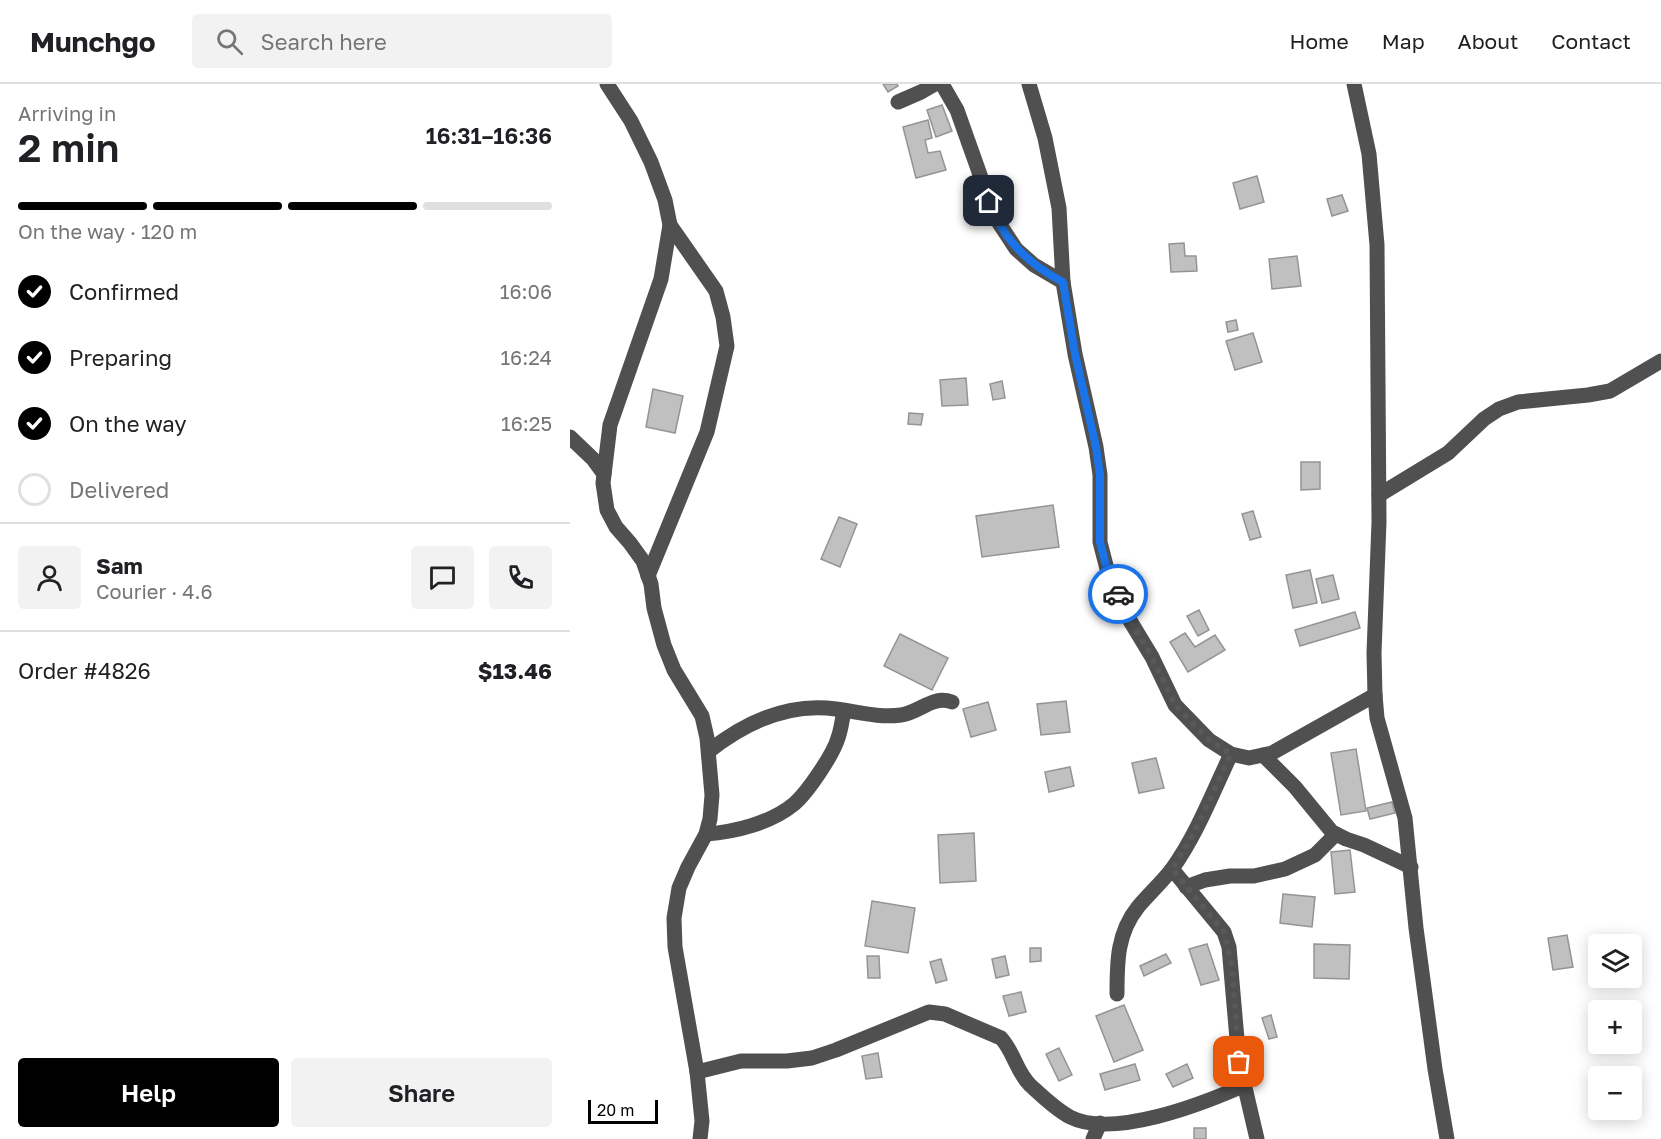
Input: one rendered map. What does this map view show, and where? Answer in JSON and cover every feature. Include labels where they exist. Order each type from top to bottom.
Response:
[{"type":"street","points":[[607,84],[631,121],[651,162],[665,200],[670,225],[661,279],[610,425],[603,483],[607,510],[616,527],[643,561],[664,645],[674,670],[702,716],[709,751],[712,795],[710,819],[706,834],[679,888],[674,918],[676,957],[697,1072],[702,1121],[700,1139]]},
{"type":"street","points":[[898,102],[935,84]]},
{"type":"street","points":[[942,84],[957,110],[995,217],[1016,249],[1034,265],[1063,282]]},
{"type":"street","points":[[1029,84],[1053,171],[1059,208],[1063,282],[1077,365],[1096,447],[1100,475],[1100,542],[1108,573],[1129,619],[1152,657],[1175,705],[1209,740],[1231,754],[1249,758],[1272,753],[1375,695]]},
{"type":"street","points":[[1354,84],[1369,154],[1377,245],[1379,495],[1374,652],[1377,718],[1405,818],[1416,927],[1447,1139]]},
{"type":"street","points":[[648,576],[707,432],[727,346],[716,291],[670,225]]},
{"type":"street","points":[[1379,495],[1448,453],[1484,419],[1499,409],[1518,402],[1610,391],[1661,361]]},
{"type":"street","points":[[570,437],[593,459],[604,474]]},
{"type":"street","points":[[709,751],[728,736],[766,716],[802,708],[883,716],[902,715],[941,699],[952,702]]},
{"type":"street","points":[[706,834],[725,833],[748,826],[794,804],[831,754],[838,738],[844,711]]},
{"type":"street","points":[[1118,994],[1117,960],[1120,941],[1127,922],[1172,869],[1193,835],[1231,754]]},
{"type":"street","points":[[1263,755],[1295,787],[1324,824],[1336,834],[1411,867]]},
{"type":"street","points":[[1186,887],[1205,880],[1230,876],[1254,876],[1285,869],[1315,855],[1336,834]]},
{"type":"street","points":[[1172,869],[1224,932],[1229,947],[1235,1030],[1243,1086],[1257,1139]]},
{"type":"street","points":[[697,1072],[741,1061],[787,1061],[812,1058],[929,1012],[945,1014],[1001,1038],[1007,1045],[1020,1074],[1045,1099],[1070,1117],[1085,1122],[1131,1122],[1162,1115],[1206,1102],[1243,1086]]},
{"type":"street","points":[[1093,1139],[1100,1123]]},
{"type":"building","points":[[883,84],[897,84],[898,86],[888,92]]},
{"type":"building","points":[[942,105],[952,131],[936,137],[927,110]]},
{"type":"building","points":[[928,120],[932,138],[925,140],[928,153],[940,151],[946,170],[916,178],[903,127]]},
{"type":"building","points":[[1257,176],[1264,202],[1240,209],[1233,183]]},
{"type":"building","points":[[1342,195],[1348,211],[1332,216],[1327,199]]},
{"type":"building","points":[[1184,243],[1185,256],[1196,256],[1197,271],[1171,272],[1169,244]]},
{"type":"building","points":[[1297,256],[1301,286],[1272,289],[1269,259]]},
{"type":"building","points":[[1236,320],[1238,330],[1228,332],[1226,322]]},
{"type":"building","points":[[1253,333],[1262,362],[1235,370],[1226,341]]},
{"type":"building","points":[[966,378],[968,405],[942,406],[940,380]]},
{"type":"building","points":[[1002,381],[1005,398],[993,400],[990,384]]},
{"type":"building","points":[[653,389],[683,396],[675,433],[646,427]]},
{"type":"building","points":[[909,413],[923,414],[921,425],[908,424]]},
{"type":"building","points":[[1301,462],[1320,462],[1320,489],[1301,490]]},
{"type":"building","points":[[1053,505],[1059,547],[982,557],[976,516]]},
{"type":"building","points":[[1253,511],[1261,537],[1250,540],[1242,514]]},
{"type":"building","points":[[839,517],[857,524],[840,567],[821,559]]},
{"type":"building","points":[[1310,570],[1317,603],[1293,608],[1286,575]]},
{"type":"building","points":[[1333,575],[1339,599],[1322,603],[1316,579]]},
{"type":"building","points":[[1199,610],[1209,630],[1198,636],[1187,616]]},
{"type":"building","points":[[1355,612],[1360,628],[1300,646],[1295,630]]},
{"type":"building","points":[[1185,633],[1195,647],[1215,635],[1225,650],[1188,672],[1170,642]]},
{"type":"building","points":[[900,634],[948,658],[932,690],[884,666]]},
{"type":"building","points":[[1066,701],[1070,732],[1041,735],[1037,704]]},
{"type":"building","points":[[988,702],[996,730],[971,737],[963,709]]},
{"type":"building","points":[[1356,749],[1366,811],[1341,815],[1331,753]]},
{"type":"building","points":[[1156,758],[1164,788],[1139,793],[1132,763]]},
{"type":"building","points":[[1070,767],[1074,786],[1049,792],[1045,772]]},
{"type":"building","points":[[1392,802],[1395,813],[1370,819],[1367,808]]},
{"type":"building","points":[[974,833],[976,881],[940,883],[938,835]]},
{"type":"building","points":[[1350,850],[1355,892],[1335,894],[1331,852]]},
{"type":"building","points":[[1283,894],[1315,897],[1312,927],[1280,923]]},
{"type":"building","points":[[872,901],[915,908],[908,953],[865,946]]},
{"type":"building","points":[[1567,935],[1573,967],[1553,970],[1548,938]]},
{"type":"building","points":[[1207,944],[1219,980],[1201,985],[1189,949]]},
{"type":"building","points":[[1314,944],[1350,945],[1349,979],[1314,978]]},
{"type":"building","points":[[1030,948],[1041,948],[1041,961],[1030,962]]},
{"type":"building","points":[[1166,954],[1171,963],[1144,976],[1140,966]]},
{"type":"building","points":[[867,956],[879,956],[880,978],[868,978]]},
{"type":"building","points":[[1005,956],[1009,975],[996,978],[992,959]]},
{"type":"building","points":[[941,959],[947,980],[936,983],[930,962]]},
{"type":"building","points":[[1021,992],[1026,1012],[1009,1016],[1003,996]]},
{"type":"building","points":[[1124,1005],[1143,1050],[1114,1062],[1096,1016]]},
{"type":"building","points":[[1271,1015],[1277,1037],[1269,1039],[1262,1018]]},
{"type":"building","points":[[1059,1048],[1072,1075],[1059,1081],[1046,1054]]},
{"type":"building","points":[[878,1053],[882,1077],[866,1079],[862,1056]]},
{"type":"building","points":[[1135,1064],[1140,1080],[1105,1090],[1100,1074]]},
{"type":"building","points":[[1187,1064],[1193,1078],[1173,1087],[1166,1074]]},
{"type":"building","points":[[1194,1128],[1206,1128],[1206,1139],[1194,1139]]},
{"type":"way so far","points":[[1118,594],[1175,705],[1209,740],[1231,754],[1193,835],[1172,869],[1224,932],[1232,965],[1234,1019],[1239,1062]]},
{"type":"route","points":[[989,201],[995,217],[1016,249],[1034,265],[1063,282],[1100,475],[1100,542],[1108,573],[1118,594]]}]
